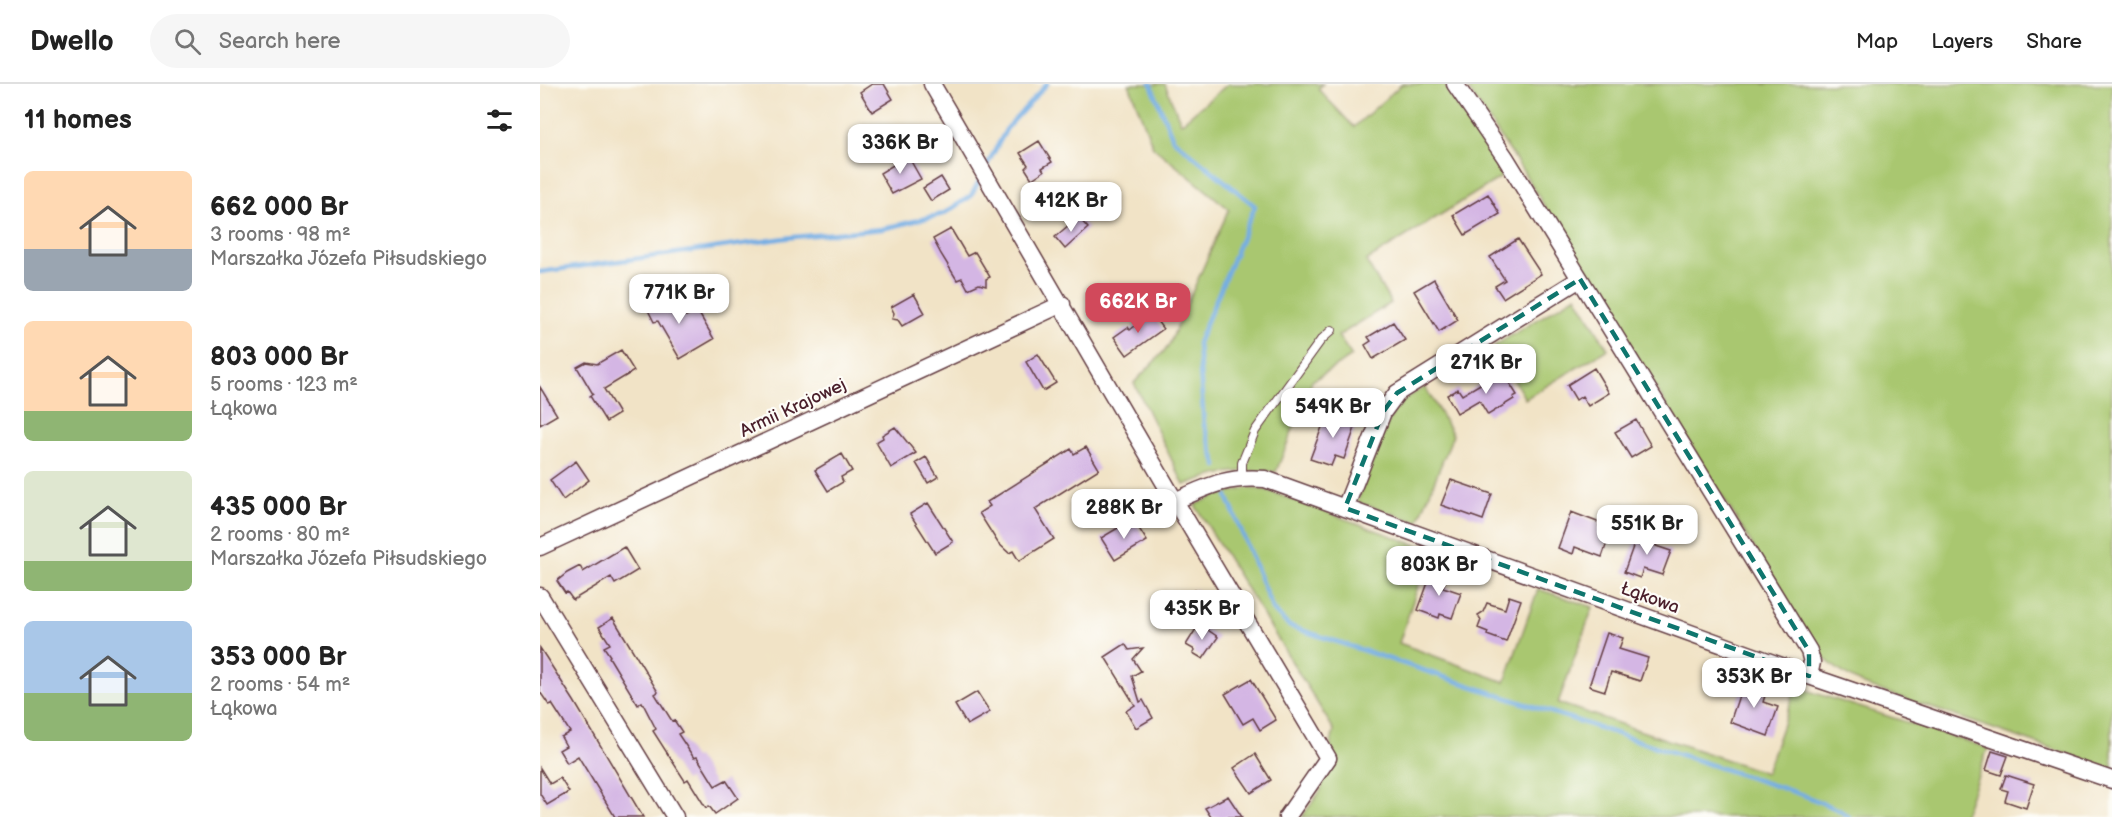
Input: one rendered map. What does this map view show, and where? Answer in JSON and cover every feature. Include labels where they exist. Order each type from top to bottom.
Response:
[{"type":"street","points":[[932,84],[1328,758],[1287,817]]},
{"type":"street","points":[[1455,84],[1505,157],[1809,651],[1812,662],[1809,676]]},
{"type":"street","points":[[1345,508],[1383,412],[1397,393],[1580,279]]},
{"type":"street","name":"Armii Krajowej","points":[[540,547],[1062,304]]},
{"type":"street","name":"Łąkowa","points":[[1175,501],[1214,484],[1242,477],[1264,479],[1809,676],[2112,780]]},
{"type":"street","points":[[540,596],[675,817]]},
{"type":"lane","points":[[1242,477],[1242,463],[1255,431],[1321,340],[1332,330]]},
{"type":"highlighted area","points":[[1580,279],[1809,651],[1809,676],[1345,508],[1383,412],[1397,393],[1417,379]]},
{"type":"green space","points":[[1129,84],[1165,84],[1181,123],[1228,84],[1323,84],[1318,89],[1354,127],[1402,84],[1444,84],[1503,176],[1366,261],[1391,303],[1338,336],[1352,356],[1312,381],[1276,472],[1229,472],[1184,485],[1134,383],[1168,347],[1229,209],[1153,147]]},
{"type":"green space","points":[[1465,84],[2112,84],[2112,769],[1864,685],[1840,671],[1818,652],[1523,171]]},
{"type":"green space","points":[[1576,296],[1608,349],[1525,399],[1494,346]]},
{"type":"green space","points":[[1425,387],[1453,435],[1418,522],[1357,502],[1386,427],[1395,410],[1409,396]]},
{"type":"green space","points":[[1247,488],[1266,490],[1430,550],[1399,643],[1505,682],[1538,589],[1593,607],[1558,703],[1766,773],[1796,687],[1988,748],[1963,817],[1302,817],[1321,790],[1334,730],[1195,505],[1215,496]]},
{"type":"building","points":[[872,84],[884,84],[893,99],[872,112],[860,92]]},
{"type":"building","points":[[1039,141],[1052,162],[1042,168],[1044,171],[1032,179],[1025,168],[1028,165],[1020,153]]},
{"type":"building","points":[[908,156],[921,179],[892,194],[880,173]]},
{"type":"building","points":[[941,177],[949,190],[931,201],[923,188]]},
{"type":"building","points":[[1488,194],[1500,214],[1465,235],[1453,215]]},
{"type":"building","points":[[1078,217],[1088,228],[1065,249],[1055,237]]},
{"type":"building","points":[[951,229],[967,256],[975,252],[990,277],[986,279],[986,286],[979,284],[968,289],[962,278],[957,280],[941,254],[933,239]]},
{"type":"building","points":[[1518,239],[1541,274],[1503,298],[1495,286],[1505,280],[1490,257]]},
{"type":"building","points":[[1434,279],[1458,320],[1439,332],[1414,291]]},
{"type":"building","points":[[667,291],[680,316],[684,313],[686,316],[697,310],[714,339],[680,359],[658,321],[654,322],[644,302]]},
{"type":"building","points":[[914,294],[925,313],[902,326],[898,320],[892,319],[894,313],[891,307]]},
{"type":"building","points":[[1151,313],[1163,329],[1127,355],[1114,337],[1128,327],[1130,330]]},
{"type":"building","points":[[1393,322],[1405,340],[1373,359],[1365,345],[1371,341],[1368,337]]},
{"type":"building","points":[[621,350],[634,371],[604,389],[619,414],[606,422],[590,396],[593,394],[577,367],[586,362],[597,364]]},
{"type":"building","points":[[1038,354],[1056,383],[1043,391],[1026,362]]},
{"type":"building","points":[[1594,368],[1609,393],[1588,406],[1582,396],[1576,400],[1567,385]]},
{"type":"building","points":[[1502,371],[1517,395],[1513,397],[1514,399],[1488,415],[1479,400],[1457,413],[1447,395],[1458,389],[1462,395]]},
{"type":"building","points":[[540,387],[557,415],[540,425]]},
{"type":"building","points":[[1328,411],[1357,422],[1344,459],[1335,456],[1331,466],[1310,459]]},
{"type":"building","points":[[1636,420],[1651,446],[1631,458],[1615,432]]},
{"type":"building","points":[[895,427],[916,453],[891,468],[876,442]]},
{"type":"building","points":[[1086,447],[1099,469],[1035,509],[1054,539],[1019,561],[1013,551],[1009,553],[998,543],[979,513],[990,506],[987,502],[1071,449],[1074,454]]},
{"type":"building","points":[[842,454],[852,471],[841,477],[843,482],[828,491],[815,470]]},
{"type":"building","points":[[926,457],[938,477],[928,483],[916,463]]},
{"type":"building","points":[[576,461],[589,480],[563,500],[550,480]]},
{"type":"building","points":[[1451,480],[1492,494],[1483,520],[1441,505]]},
{"type":"building","points":[[928,503],[953,542],[935,553],[910,514]]},
{"type":"building","points":[[1571,512],[1600,523],[1599,526],[1611,531],[1602,557],[1575,547],[1573,554],[1558,548]]},
{"type":"building","points":[[1133,519],[1147,541],[1115,560],[1101,538]]},
{"type":"building","points":[[1639,530],[1659,537],[1656,546],[1671,551],[1662,575],[1643,569],[1640,578],[1624,572]]},
{"type":"building","points":[[624,547],[638,570],[615,584],[611,577],[573,600],[557,581],[580,566],[583,572]]},
{"type":"building","points":[[1433,569],[1448,574],[1443,587],[1461,593],[1452,618],[1440,614],[1439,618],[1418,610]]},
{"type":"building","points":[[1195,589],[1204,598],[1188,616],[1175,604],[1185,594],[1188,596]]},
{"type":"building","points":[[1509,596],[1521,600],[1506,642],[1487,635],[1488,632],[1478,628],[1481,620],[1478,615],[1483,612],[1487,603],[1505,609]]},
{"type":"building","points":[[613,618],[658,692],[655,694],[682,732],[678,734],[694,758],[697,757],[715,786],[726,780],[738,798],[715,814],[709,806],[706,808],[688,779],[685,781],[653,731],[656,729],[642,702],[638,705],[609,657],[604,647],[610,644],[599,627]]},
{"type":"building","points":[[1199,624],[1218,637],[1203,659],[1193,653],[1195,650],[1186,645]]},
{"type":"building","points":[[1607,633],[1623,638],[1619,649],[1648,658],[1640,681],[1611,672],[1605,691],[1589,686]]},
{"type":"building","points":[[1125,644],[1129,650],[1143,648],[1133,659],[1141,671],[1132,676],[1140,702],[1143,700],[1153,718],[1136,728],[1126,711],[1135,705],[1105,657]]},
{"type":"building","points":[[540,648],[643,817],[615,817],[578,756],[567,763],[559,750],[566,746],[561,737],[570,732],[552,704],[549,705],[540,692]]},
{"type":"building","points":[[1745,678],[1768,686],[1763,702],[1778,707],[1768,736],[1730,722]]},
{"type":"building","points":[[1251,679],[1276,720],[1260,730],[1253,718],[1243,724],[1225,694]]},
{"type":"building","points":[[977,692],[990,712],[967,725],[955,705]]},
{"type":"building","points":[[1992,751],[2008,756],[2001,775],[1986,770]]},
{"type":"building","points":[[1255,754],[1271,780],[1251,793],[1234,768]]},
{"type":"building","points":[[540,768],[550,784],[560,778],[569,792],[547,805],[540,794]]},
{"type":"building","points":[[2006,775],[2034,784],[2026,808],[2005,801],[2008,791],[2001,789]]},
{"type":"building","points":[[1228,796],[1242,817],[1211,817],[1205,808]]},
{"type":"waterway","points":[[986,167],[1007,128],[1047,84]]},
{"type":"waterway","points":[[1151,84],[1173,139],[1255,206],[1198,343],[1204,425],[1217,466]]},
{"type":"waterway","points":[[540,272],[793,237],[882,229],[943,214],[971,196],[981,177]]},
{"type":"waterway","points":[[1227,496],[1273,610],[1289,626],[1803,795],[1839,810],[1849,817]]}]
